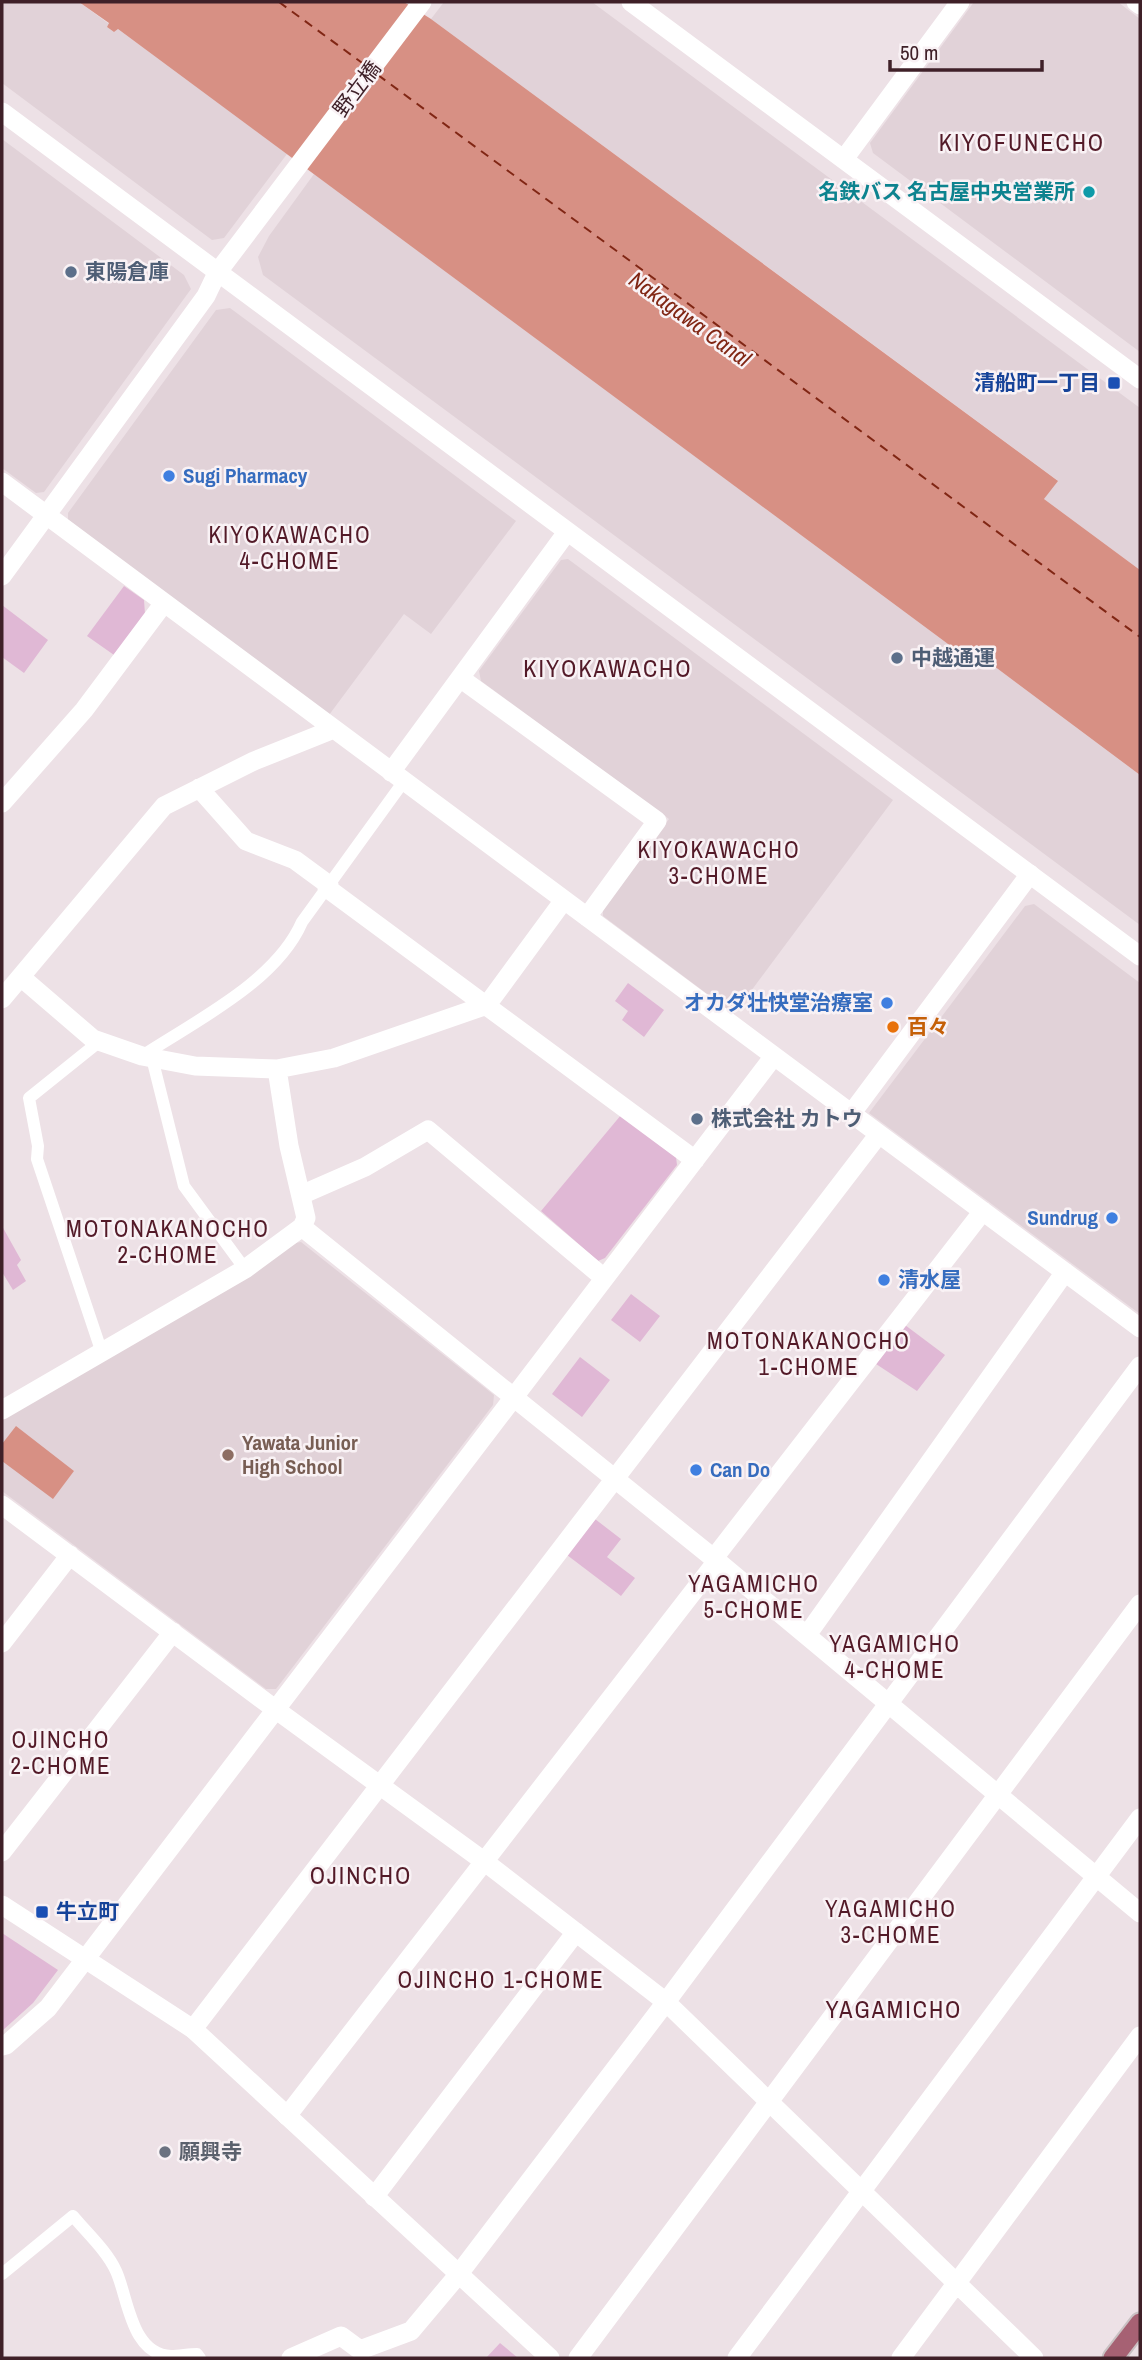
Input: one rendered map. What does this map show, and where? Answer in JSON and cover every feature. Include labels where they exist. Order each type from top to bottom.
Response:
[{"type":"main road","points":[[1114,2358],[1140,2323]]},
{"type":"street","points":[[631,2],[1140,379]]},
{"type":"street","points":[[844,159],[961,2]]},
{"type":"street","points":[[1136,2],[1140,5]]},
{"type":"street","name":"野立橋","points":[[2,576],[206,296],[218,273],[421,3]]},
{"type":"street","points":[[2,112],[1140,956]]},
{"type":"street","points":[[2,482],[1140,1328]]},
{"type":"street","points":[[397,776],[460,678],[567,532]]},
{"type":"street","points":[[2,803],[83,710],[164,603]]},
{"type":"street","points":[[460,678],[657,821],[587,917]]},
{"type":"street","points":[[3,996],[22,978],[164,806],[254,761],[334,729]]},
{"type":"street","points":[[199,788],[246,841],[295,860],[695,1160]]},
{"type":"street","points":[[851,1114],[1030,874]]},
{"type":"street","points":[[22,978],[93,1039],[147,1057],[195,1066],[277,1069],[334,1058],[487,1005],[564,900]]},
{"type":"street","points":[[2,2046],[48,2008],[774,1056]]},
{"type":"street","points":[[2,1410],[245,1269],[302,1227],[306,1218],[289,1146],[277,1069]]},
{"type":"street","points":[[301,1195],[365,1167],[428,1130],[604,1278]]},
{"type":"street","points":[[193,2029],[879,1134]]},
{"type":"street","points":[[287,2116],[983,1212]]},
{"type":"street","points":[[302,1227],[807,1635],[1140,1913]]},
{"type":"street","points":[[807,1635],[1065,1272]]},
{"type":"street","points":[[291,2358],[341,2336],[360,2350],[411,2331],[458,2275],[666,2002],[1140,1366]]},
{"type":"street","points":[[2,1505],[485,1862],[666,2002],[1034,2358]]},
{"type":"street","points":[[2,1643],[70,1555]]},
{"type":"street","points":[[578,2358],[1140,1604]]},
{"type":"street","points":[[2,1852],[173,1632]]},
{"type":"street","points":[[737,2358],[1140,1818]]},
{"type":"street","points":[[2,1905],[193,2029],[550,2358]]},
{"type":"street","points":[[374,2197],[576,1932]]},
{"type":"street","points":[[901,2358],[1140,2036]]},
{"type":"lane","points":[[245,1269],[184,1186],[147,1057],[263,975],[295,940],[302,922],[328,886],[397,776]]},
{"type":"lane","points":[[100,1041],[29,1098],[38,1146],[37,1159],[102,1353]]},
{"type":"lane","points":[[2,2274],[73,2216],[112,2263],[134,2327],[145,2343],[158,2354],[197,2354],[200,2358]]},
{"type":"shaded area","points":[[2,2],[79,2],[109,24],[107,27],[114,32],[118,29],[287,154],[224,238],[212,240],[2,83]]},
{"type":"shaded area","points":[[444,2],[592,2],[1140,408],[1140,570],[1044,499],[1057,480],[431,19]]},
{"type":"shaded area","points":[[974,2],[1118,2],[1140,19],[1140,352],[873,153],[870,143]]},
{"type":"shaded area","points":[[2,139],[184,275],[191,289],[44,492],[36,493],[2,468]]},
{"type":"shaded area","points":[[314,174],[975,664],[982,657],[1140,775],[1140,925],[263,275],[258,257],[269,236]]},
{"type":"shaded area","points":[[230,308],[516,521],[431,634],[404,614],[329,715],[68,520],[68,513],[216,310]]},
{"type":"shaded area","points":[[568,559],[893,800],[734,1014],[603,916],[603,908],[669,819],[481,681],[479,671],[561,560]]},
{"type":"shaded area","points":[[124,586],[144,600],[145,614],[114,655],[87,636]]},
{"type":"shaded area","points":[[2,605],[48,640],[24,673],[2,657]]},
{"type":"shaded area","points":[[1034,904],[1140,983],[1140,1314],[869,1113],[1025,906]]},
{"type":"shaded area","points":[[628,983],[664,1010],[644,1037],[622,1020],[628,1011],[615,1001]]},
{"type":"shaded area","points":[[621,1115],[676,1157],[677,1165],[605,1258],[598,1261],[541,1211]]},
{"type":"shaded area","points":[[2,1226],[21,1260],[17,1265],[26,1281],[13,1290],[2,1272]]},
{"type":"shaded area","name":"Yawata Junior High School","points":[[301,1242],[494,1395],[493,1405],[276,1689],[266,1689],[2,1491],[2,1419],[289,1244]]},
{"type":"shaded area","points":[[631,1294],[660,1316],[640,1342],[611,1320]]},
{"type":"shaded area","points":[[905,1325],[945,1355],[917,1391],[876,1364]]},
{"type":"shaded area","points":[[580,1357],[610,1380],[582,1417],[552,1394]]},
{"type":"shaded area","points":[[595,1519],[621,1539],[607,1557],[635,1578],[621,1596],[567,1555]]},
{"type":"shaded area","points":[[2,1933],[58,1970],[33,2003],[2,2031]]},
{"type":"shaded area","points":[[500,2343],[518,2358],[486,2358]]},
{"type":"water","name":"Nakagawa Canal","points":[[79,2],[404,2],[431,19],[1058,481],[1044,499],[1140,570],[1140,775],[982,657],[975,664],[118,29],[114,32],[107,27],[109,23]]},
{"type":"water","points":[[16,1426],[74,1471],[53,1499],[2,1461],[2,1444]]},
{"type":"ferry route","points":[[279,2],[365,65]]},
{"type":"ferry route","points":[[378,75],[1140,637]]},
{"type":"place","name":"名鉄バス 名古屋中央営業所","points":[[1089,192]]},
{"type":"place","name":"東陽倉庫","points":[[71,272]]},
{"type":"place","name":"清船町一丁目","points":[[1114,383]]},
{"type":"place","name":"Sugi Pharmacy","points":[[169,476]]},
{"type":"place","name":"中越通運","points":[[897,658]]},
{"type":"place","name":"オカダ壮快堂治療室","points":[[887,1003]]},
{"type":"place","name":"百々","points":[[893,1027]]},
{"type":"place","name":"株式会社 カトウ","points":[[697,1119]]},
{"type":"place","name":"Sundrug","points":[[1112,1218]]},
{"type":"place","name":"清水屋","points":[[884,1280]]},
{"type":"place","name":"Yawata Junior High School","points":[[228,1455]]},
{"type":"place","name":"Can Do","points":[[696,1470]]},
{"type":"place","name":"牛立町","points":[[42,1912]]},
{"type":"place","name":"願興寺","points":[[165,2152]]},
{"type":"district","name":"KIYOFUNECHO","points":[[1022,143]]},
{"type":"district","name":"KIYOKAWACHO 4-CHOME","points":[[290,548]]},
{"type":"district","name":"KIYOKAWACHO","points":[[608,669]]},
{"type":"district","name":"KIYOKAWACHO 3-CHOME","points":[[719,863]]},
{"type":"district","name":"MOTONAKANOCHO 2-CHOME","points":[[168,1242]]},
{"type":"district","name":"MOTONAKANOCHO 1-CHOME","points":[[809,1354]]},
{"type":"district","name":"YAGAMICHO 5-CHOME","points":[[754,1597]]},
{"type":"district","name":"YAGAMICHO 4-CHOME","points":[[895,1657]]},
{"type":"district","name":"OJINCHO 2-CHOME","points":[[61,1753]]},
{"type":"district","name":"OJINCHO","points":[[361,1876]]},
{"type":"district","name":"YAGAMICHO 3-CHOME","points":[[891,1922]]},
{"type":"district","name":"OJINCHO 1-CHOME","points":[[501,1980]]},
{"type":"district","name":"YAGAMICHO","points":[[894,2010]]}]
